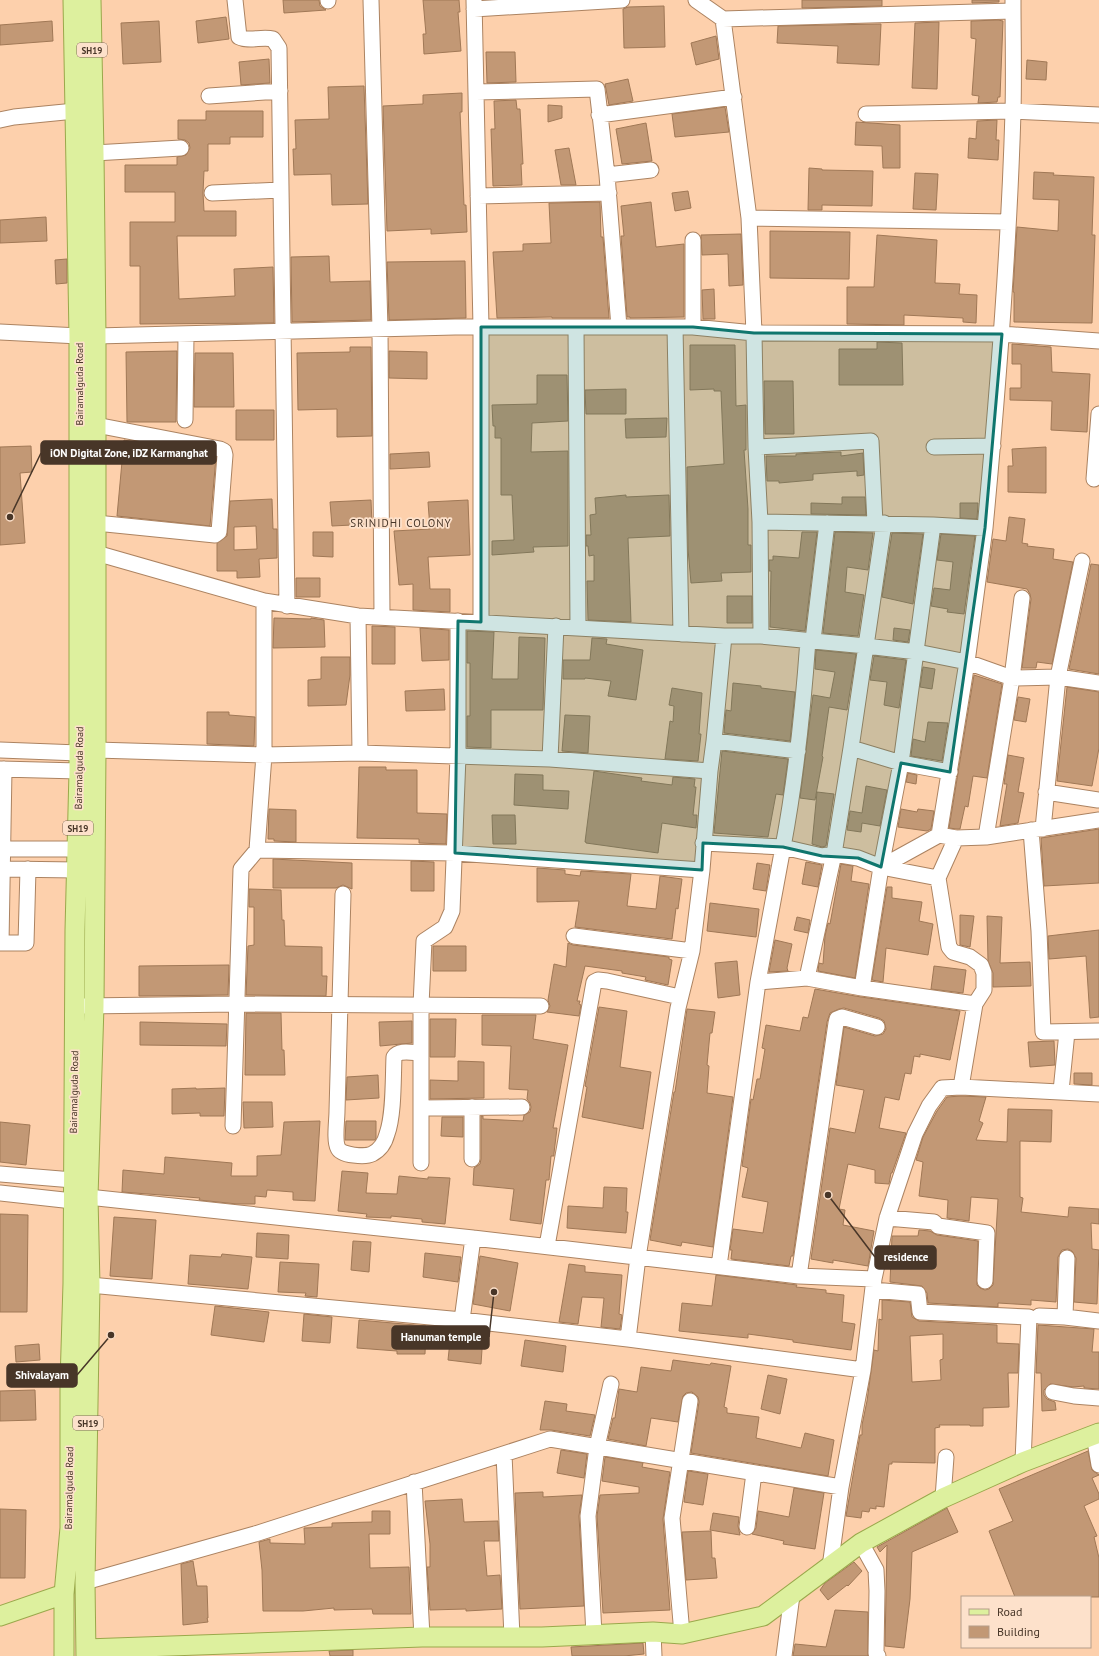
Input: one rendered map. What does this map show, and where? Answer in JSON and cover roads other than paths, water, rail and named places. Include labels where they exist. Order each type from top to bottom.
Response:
[{"type":"main road","name":"Bairamalguda Road","points":[[73,0],[76,111],[88,336],[96,425],[96,553],[85,758],[76,870],[73,1180],[80,1199],[90,1285],[85,1582],[86,1653]]},
{"type":"main road","name":"Bairamalguda Road","points":[[64,1656],[64,1594],[70,1528],[70,1372],[73,1283],[94,1006],[85,758],[88,336],[94,152],[90,0]]},
{"type":"main road","points":[[70,1372],[89,1372]]},
{"type":"main road","points":[[86,1653],[422,1637],[512,1637],[652,1632],[682,1634],[763,1616],[862,1543],[943,1498],[1023,1462],[1097,1434]]},
{"type":"main road","points":[[0,1616],[64,1594]]},
{"type":"street","points":[[235,0],[239,37],[245,39],[273,39],[279,48],[287,606]]},
{"type":"street","points":[[371,0],[380,329],[382,616]]},
{"type":"street","points":[[481,622],[481,327],[474,4],[622,0]]},
{"type":"street","points":[[696,0],[723,19],[1013,6],[1013,111],[1008,222],[1002,334],[993,446],[985,528],[967,662],[939,835]]},
{"type":"street","points":[[723,19],[749,218],[754,333],[756,447],[760,522],[761,636]]},
{"type":"street","points":[[476,92],[597,89],[609,193],[619,327]]},
{"type":"street","points":[[209,96],[280,91]]},
{"type":"street","points":[[599,115],[734,97]]},
{"type":"street","points":[[0,120],[14,117],[76,111]]},
{"type":"street","points":[[866,114],[1013,111],[1099,115]]},
{"type":"street","points":[[94,152],[181,148]]},
{"type":"street","points":[[607,176],[651,170]]},
{"type":"street","points":[[212,193],[281,190]]},
{"type":"street","points":[[478,196],[609,193]]},
{"type":"street","points":[[749,218],[1008,222]]},
{"type":"street","points":[[692,327],[693,240]]},
{"type":"street","points":[[0,332],[88,336],[186,335],[481,327],[692,327],[754,333],[1002,334],[1099,341]]},
{"type":"street","points":[[576,327],[578,628]]},
{"type":"street","points":[[674,327],[681,634]]},
{"type":"street","points":[[185,420],[186,335]]},
{"type":"street","points":[[1094,480],[1099,414]]},
{"type":"street","points":[[96,425],[220,449],[224,451],[225,456],[219,532],[215,535],[96,523]]},
{"type":"street","points":[[756,447],[871,442],[879,523],[866,646],[851,748],[834,854],[807,978]]},
{"type":"street","points":[[934,447],[993,446]]},
{"type":"street","points":[[760,522],[932,524],[985,528]]},
{"type":"street","points":[[719,1266],[758,982],[793,791],[827,523]]},
{"type":"street","points":[[862,988],[881,867],[901,763],[932,524]]},
{"type":"street","points":[[96,553],[264,601],[287,606],[358,616],[382,616],[681,634],[761,636],[811,640],[916,652],[967,662],[1012,678],[1058,677],[1099,683]]},
{"type":"street","points":[[1082,561],[1058,677],[1046,792],[1037,829],[1039,931],[1043,1032],[1099,1031]]},
{"type":"street","points":[[986,837],[1012,678],[1022,598]]},
{"type":"street","points":[[233,1126],[241,869],[257,850],[264,755],[264,601]]},
{"type":"street","points":[[358,616],[360,754]]},
{"type":"street","points":[[421,1163],[421,1005],[424,941],[445,927],[452,911],[458,756],[458,621]]},
{"type":"street","points":[[550,759],[556,626]]},
{"type":"street","points":[[628,1339],[638,1257],[680,997],[692,950],[702,870],[710,771],[724,636]]},
{"type":"street","points":[[714,741],[798,751]]},
{"type":"street","points":[[851,748],[901,763],[950,772]]},
{"type":"street","points":[[0,750],[85,758],[360,754],[458,756],[550,759],[710,771]]},
{"type":"street","points":[[28,869],[26,943],[1,943],[3,869],[2,769],[85,758]]},
{"type":"street","points":[[881,867],[939,835],[956,838],[986,837],[1098,820],[1098,795],[1046,792]]},
{"type":"street","points":[[956,838],[938,878],[947,938],[952,952],[970,957],[981,965],[984,973],[984,990],[975,1004],[961,1087]]},
{"type":"street","points":[[704,843],[783,847],[822,856],[834,854],[858,858],[881,867],[938,878]]},
{"type":"street","points":[[3,849],[77,849]]},
{"type":"street","points":[[257,850],[455,853],[702,870]]},
{"type":"street","points":[[3,869],[76,870]]},
{"type":"street","points":[[343,894],[339,1004],[337,1142],[337,1148],[341,1152],[345,1154],[368,1155],[379,1149],[387,1134],[390,1120],[394,1057],[400,1052],[421,1053]]},
{"type":"street","points":[[574,936],[692,950]]},
{"type":"street","points":[[758,982],[807,978],[862,988],[975,1004]]},
{"type":"street","points":[[547,1246],[594,982],[598,980],[607,981],[680,997]]},
{"type":"street","points":[[75,1006],[236,1004],[541,1006]]},
{"type":"street","points":[[799,1276],[837,1019],[842,1018],[877,1027]]},
{"type":"street","points":[[1061,1091],[1067,1032]]},
{"type":"street","points":[[830,1567],[841,1487],[863,1370],[873,1284],[887,1218],[915,1134],[929,1106],[942,1088],[961,1087],[1099,1094]]},
{"type":"street","points":[[472,1107],[472,1160]]},
{"type":"street","points":[[421,1108],[522,1107]]},
{"type":"street","points":[[0,1174],[73,1180]]},
{"type":"street","points":[[0,1193],[80,1199],[474,1238],[873,1284],[918,1294],[920,1312],[1029,1317],[1023,1462]]},
{"type":"street","points":[[887,1218],[934,1222],[938,1226],[987,1233],[985,1281]]},
{"type":"street","points":[[462,1320],[474,1238]]},
{"type":"street","points":[[1065,1317],[1067,1258]]},
{"type":"street","points":[[90,1285],[462,1320],[628,1339],[863,1370]]},
{"type":"street","points":[[1039,1316],[1099,1321]]},
{"type":"street","points":[[594,1635],[588,1516],[597,1447],[611,1384]]},
{"type":"street","points":[[1053,1392],[1074,1396],[1099,1398]]},
{"type":"street","points":[[682,1634],[672,1518],[690,1401]]},
{"type":"street","points":[[1097,1434],[1099,1465]]},
{"type":"street","points":[[85,1582],[255,1534],[550,1439],[841,1487]]},
{"type":"street","points":[[504,1454],[512,1637]]},
{"type":"street","points":[[943,1498],[946,1457]]},
{"type":"street","points":[[747,1527],[754,1473]]},
{"type":"street","points":[[414,1482],[422,1637]]},
{"type":"street","points":[[862,1543],[876,1570],[876,1653],[878,1656]]},
{"type":"street","points":[[784,1656],[792,1595]]},
{"type":"street","points":[[652,1632],[654,1656]]},
{"type":"place","name":"iON Digital Zone, iDZ Karmanghat","points":[[10,517]]},
{"type":"place","name":"residence","points":[[828,1195]]},
{"type":"place","name":"Hanuman temple","points":[[494,1292]]},
{"type":"place","name":"Shivalayam","points":[[111,1335]]},
{"type":"district","name":"SRINIDHI COLONY","points":[[401,523]]}]
